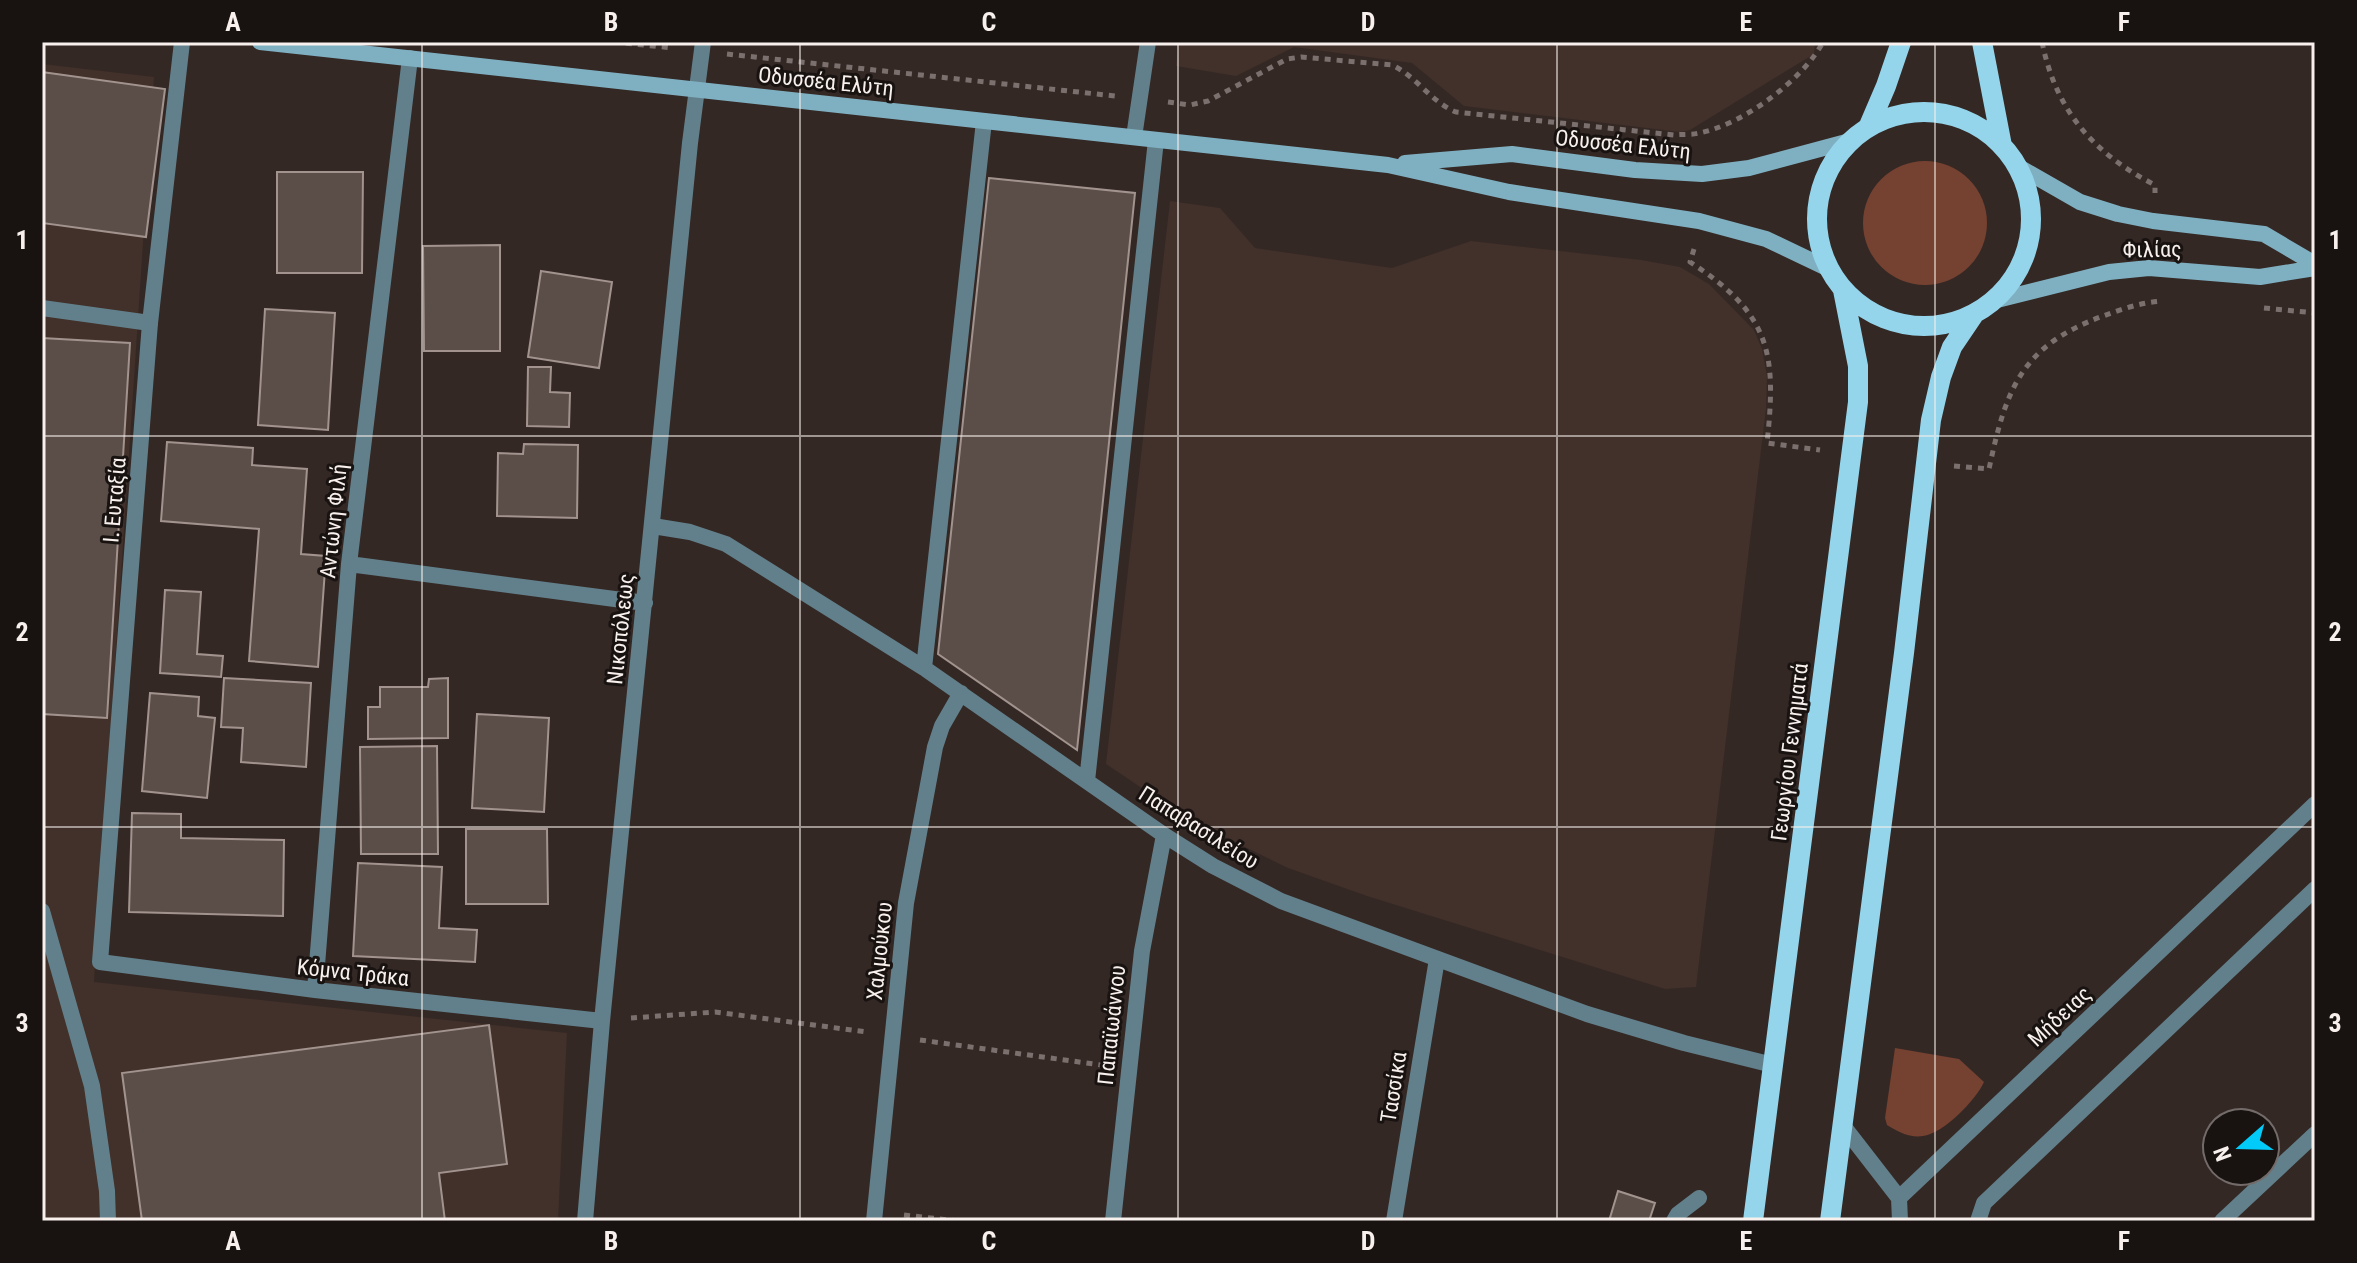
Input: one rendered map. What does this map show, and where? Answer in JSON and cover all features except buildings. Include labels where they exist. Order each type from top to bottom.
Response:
[{"type":"main road","points":[[1868,128],[1901,42]]},
{"type":"main road","name":"Γεωργίου Γεννηματά","points":[[1982,42],[2002,146]]},
{"type":"main road","name":"Γεωργίου Γεννηματά","points":[[1938,113],[1973,124],[2002,146],[2017,166],[2029,201],[2029,238],[2017,273],[1993,301],[1975,313],[1936,326],[1895,323],[1858,304],[1843,290],[1829,269],[1818,236],[1818,202],[1829,169],[1850,141],[1868,128],[1901,114],[1938,113]]},
{"type":"main road","name":"Γεωργίου Γεννηματά","points":[[1753,1221],[1853,454],[1858,366],[1843,290]]},
{"type":"main road","name":"Γεωργίου Γεννηματά","points":[[1830,1221],[1904,653],[1925,462],[1941,377],[1952,347],[1975,313]]},
{"type":"street","name":"Ι. Ευταξία","points":[[100,962],[150,323],[182,42]]},
{"type":"street","name":"Οδυσσέα Ελύτη","points":[[260,42],[1388,165],[1509,192],[1699,221],[1766,239],[1829,269]]},
{"type":"street","points":[[1134,137],[1148,42]]},
{"type":"street","name":"Νικοπόλεως","points":[[585,1221],[602,1021],[690,143],[703,47]]},
{"type":"street","name":"Αντώνη Φιλή","points":[[315,990],[349,564],[410,58]]},
{"type":"street","points":[[924,668],[984,121]]},
{"type":"street","points":[[1087,781],[1156,140]]},
{"type":"street","name":"Οδυσσέα Ελύτη","points":[[1388,165],[1512,154],[1635,170],[1702,174],[1749,168],[1850,141]]},
{"type":"street","name":"Φιλίας","points":[[2017,166],[2080,202],[2118,214],[2264,234],[2315,266]]},
{"type":"street","name":"Φιλίας","points":[[1993,301],[2109,272],[2149,268],[2260,277],[2315,266]]},
{"type":"street","points":[[42,308],[150,323]]},
{"type":"street","name":"Παπαβασιλείου","points":[[653,526],[690,532],[726,544],[924,668],[1164,835],[1213,866],[1281,901],[1622,1025],[1773,1065]]},
{"type":"street","points":[[349,564],[645,603]]},
{"type":"street","name":"Χαλμούκου","points":[[874,1216],[906,903],[935,747],[942,726],[961,693]]},
{"type":"street","name":"Μήδειας","points":[[1899,1198],[2315,804]]},
{"type":"street","name":"Παπαϊωάννου","points":[[1113,1221],[1142,951],[1164,835]]},
{"type":"street","points":[[1978,1221],[1984,1203],[2315,889]]},
{"type":"street","points":[[43,916],[92,1086],[107,1191],[108,1221]]},
{"type":"street","name":"Τασσίκα","points":[[1394,1221],[1437,959]]},
{"type":"street","name":"Κόμνα Τράκα","points":[[100,962],[315,990],[602,1021]]},
{"type":"street","points":[[1844,1127],[1899,1198],[1900,1221]]},
{"type":"street","points":[[2222,1221],[2315,1134]]},
{"type":"street","points":[[1674,1221],[1678,1214],[1699,1198]]},
{"type":"street","points":[[1984,1203],[1991,1221]]},
{"type":"path","points":[[614,42],[703,47],[1190,105],[1208,101],[1287,59],[1301,57],[1392,65],[1404,70],[1443,107],[1456,112],[1674,135],[1699,133],[1765,102],[1793,80],[1823,42]]},
{"type":"path","points":[[2042,42],[2060,96],[2079,129],[2128,171],[2155,185],[2153,221]]},
{"type":"path","points":[[1699,133],[1702,174]]},
{"type":"path","points":[[1699,221],[1690,262],[1739,300],[1756,322],[1765,345],[1772,397],[1767,443],[1853,454]]},
{"type":"path","points":[[1925,462],[1989,469],[2007,398],[2025,366],[2049,343],[2082,324],[2152,302],[2149,268]]},
{"type":"path","points":[[874,1216],[958,1221]]},
{"type":"shaded area","points":[[1179,42],[1815,42],[1814,54],[1690,130],[1680,132],[1464,106],[1412,63],[1294,47],[1236,76],[1176,66]]},
{"type":"shaded area","points":[[42,64],[154,77],[94,982],[567,1033],[558,1221],[42,1221]]},
{"type":"shaded area","points":[[1925,161],[1949,166],[1969,179],[1982,199],[1987,223],[1982,247],[1969,267],[1949,280],[1925,285],[1901,280],[1881,267],[1868,247],[1863,223],[1868,199],[1881,179],[1901,166]]},
{"type":"shaded area","points":[[1170,201],[1220,208],[1255,248],[1392,268],[1471,241],[1680,267],[1709,284],[1754,330],[1762,349],[1767,376],[1766,409],[1696,987],[1665,989],[1367,896],[1288,868],[1188,819],[1106,764]]},
{"type":"shaded area","points":[[1895,1048],[1959,1059],[1984,1082],[1966,1106],[1940,1129],[1923,1136],[1904,1134],[1887,1125],[1885,1118]]}]
